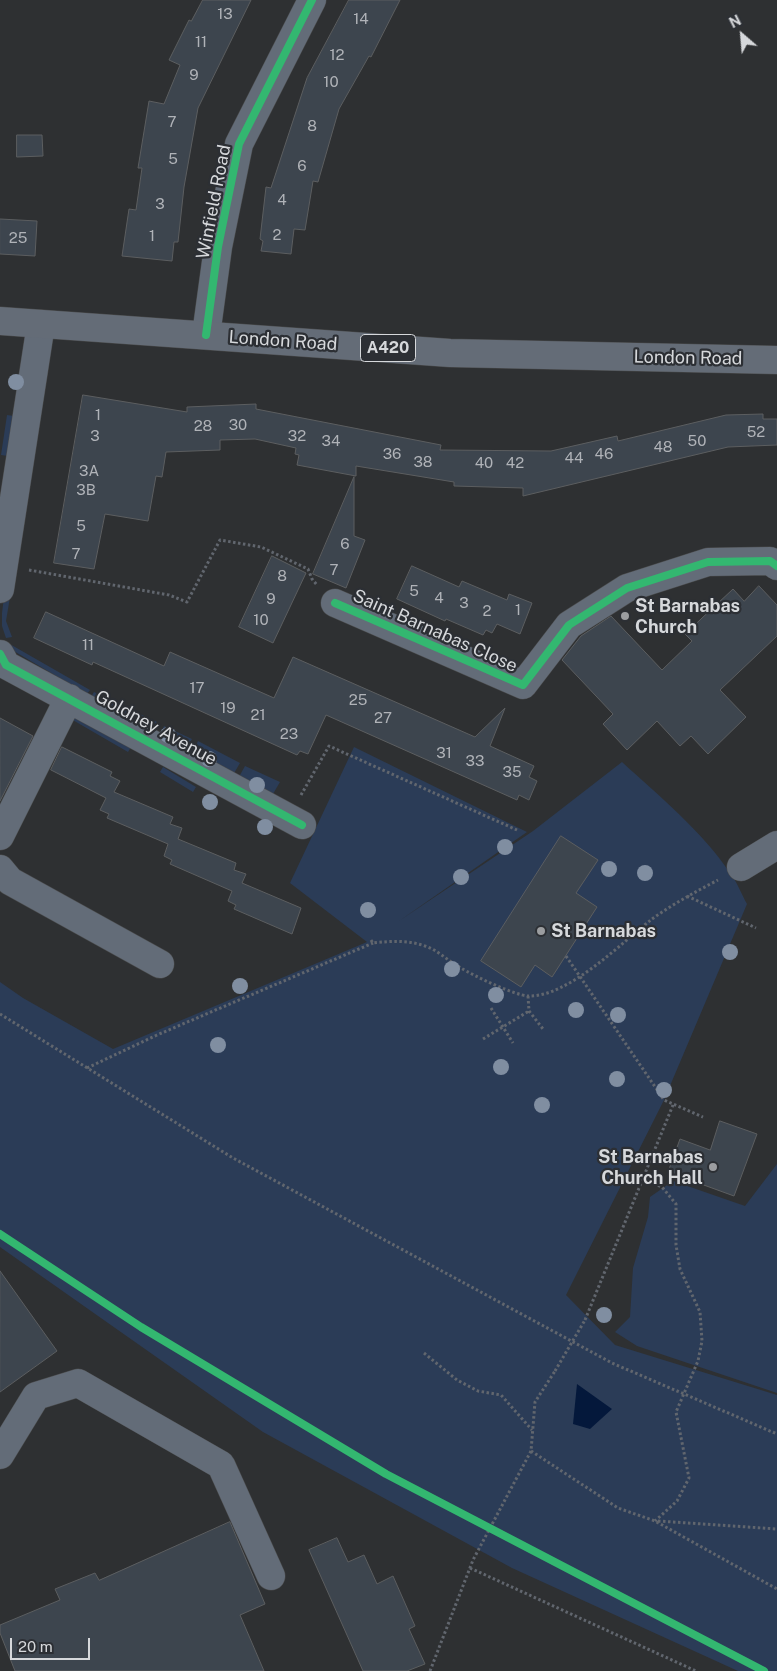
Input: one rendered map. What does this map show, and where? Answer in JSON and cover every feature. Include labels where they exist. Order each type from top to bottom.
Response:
[{"type":"main road","name":"London Road","points":[[0,321],[450,353],[777,360]]},
{"type":"street","name":"Winfield Road","points":[[206,336],[218,247],[239,144],[312,0]]},
{"type":"street","points":[[2,577],[41,324]]},
{"type":"street","name":"Saint Barnabas Close","points":[[336,603],[523,685],[569,625],[626,588],[708,562],[770,561],[777,566]]},
{"type":"street","name":"Goldney Avenue","points":[[0,654],[6,665],[295,821]]},
{"type":"street","points":[[0,836],[69,698]]},
{"type":"street","points":[[741,867],[777,845]]},
{"type":"street","points":[[0,870],[10,881],[160,964]]},
{"type":"street","points":[[0,1455],[36,1396],[78,1383],[222,1465],[271,1576]]},
{"type":"path","points":[[2,577],[169,595],[187,602],[220,540],[261,547],[308,569],[312,579],[336,603]]},
{"type":"path","points":[[295,821],[329,746],[517,830]]},
{"type":"path","points":[[87,1068],[157,1035],[372,941],[402,940],[427,946],[461,969],[506,989],[528,996],[558,989],[580,977],[654,919],[687,896],[741,867]]},
{"type":"path","points":[[687,896],[756,928]]},
{"type":"path","points":[[566,956],[664,1100],[703,1117]]},
{"type":"path","points":[[528,996],[529,1011],[543,1029]]},
{"type":"path","points":[[491,1008],[513,1043]]},
{"type":"path","points":[[484,1039],[529,1011]]},
{"type":"path","points":[[0,1014],[233,1158],[612,1363],[777,1434]]},
{"type":"path","points":[[430,1671],[473,1560],[531,1451],[535,1402],[556,1371],[585,1320],[644,1180],[673,1105]]},
{"type":"path","points":[[644,1180],[662,1186],[676,1204],[676,1245],[680,1269],[700,1312],[702,1341],[698,1361],[676,1412],[689,1478],[677,1501],[655,1521]]},
{"type":"path","points":[[424,1353],[457,1380],[478,1391],[501,1395],[519,1412],[532,1430]]},
{"type":"path","points":[[531,1451],[618,1508],[655,1521],[777,1589]]},
{"type":"path","points":[[655,1521],[777,1528]]},
{"type":"path","points":[[482,1525],[499,1534]]},
{"type":"path","points":[[470,1568],[696,1671]]},
{"type":"shaded area","points":[[7,415],[14,416],[8,456],[1,455]]},
{"type":"shaded area","points":[[5,589],[11,591],[6,621],[12,637],[6,638],[2,626]]},
{"type":"shaded area","points":[[8,643],[90,690],[87,694],[12,650]]},
{"type":"shaded area","points":[[94,692],[157,722],[151,733],[91,697]]},
{"type":"shaded area","points":[[73,713],[131,747],[128,752],[71,719]]},
{"type":"shaded area","points":[[164,726],[192,739],[184,753],[159,737]]},
{"type":"shaded area","points":[[198,741],[240,763],[230,780],[191,756]]},
{"type":"shaded area","points":[[354,747],[527,832],[399,921],[533,831],[622,762],[679,814],[707,843],[732,876],[747,904],[664,1100],[566,1295],[615,1345],[777,1395],[777,1671],[738,1671],[512,1568],[263,1432],[0,1247],[0,982],[23,998],[113,1049],[367,942],[290,883]]},
{"type":"shaded area","points":[[245,766],[280,782],[270,799],[235,784]]},
{"type":"shaded area","points":[[163,767],[196,787],[193,792],[160,772]]},
{"type":"shaded area","points":[[777,1164],[777,1393],[637,1346],[615,1332],[630,1317],[633,1268],[648,1217],[650,1197],[673,1181],[745,1206]]},
{"type":"shaded area","points":[[577,1384],[612,1409],[590,1429],[573,1424]]},
{"type":"building","points":[[203,0],[251,0],[198,108],[184,187],[178,242],[174,242],[172,261],[122,256],[129,209],[136,210],[142,168],[138,168],[149,101],[164,104],[180,65],[169,60],[189,20],[191,21]]},
{"type":"building","points":[[349,0],[400,0],[371,57],[369,56],[339,109],[318,182],[313,181],[305,230],[294,229],[291,254],[261,251],[263,241],[260,239],[266,187],[271,188],[307,78]]},
{"type":"building","points":[[17,135],[42,135],[43,156],[17,157]]},
{"type":"building","points":[[0,219],[37,221],[35,256],[0,254]]},
{"type":"building","points":[[83,395],[187,412],[187,407],[256,404],[256,409],[441,445],[440,450],[551,451],[617,436],[618,441],[726,415],[763,414],[763,419],[777,419],[777,445],[728,447],[523,496],[523,488],[454,486],[454,482],[356,466],[356,476],[297,465],[299,455],[295,454],[296,448],[255,439],[220,440],[220,450],[166,452],[162,477],[156,476],[148,521],[105,514],[94,569],[54,563]]},
{"type":"building","points":[[354,477],[354,536],[365,540],[346,588],[313,574]]},
{"type":"building","points":[[272,556],[306,573],[273,643],[239,627]]},
{"type":"building","points":[[412,566],[459,587],[462,581],[507,600],[509,594],[532,603],[520,634],[497,624],[492,633],[486,630],[483,635],[446,619],[445,621],[397,599]]},
{"type":"building","points":[[759,586],[777,605],[777,636],[720,690],[746,717],[708,754],[691,736],[680,746],[657,721],[627,750],[603,724],[613,714],[562,660],[581,636],[611,616],[662,670],[692,641],[685,634],[733,589],[744,601]]},
{"type":"building","points":[[46,612],[164,666],[170,652],[274,698],[293,657],[475,737],[505,708],[490,746],[534,766],[529,777],[537,781],[529,800],[519,795],[517,800],[326,715],[308,754],[300,751],[297,755],[93,662],[92,665],[34,638]]},
{"type":"building","points":[[0,718],[33,736],[0,801]]},
{"type":"building","points":[[62,747],[112,772],[110,776],[120,781],[114,792],[173,817],[170,824],[182,828],[178,839],[236,863],[234,870],[246,874],[242,883],[301,908],[292,934],[234,909],[236,905],[228,901],[232,891],[170,864],[172,860],[164,856],[168,844],[107,818],[109,814],[100,810],[106,798],[51,770]]},
{"type":"building","name":"St Barnabas","points":[[561,836],[598,860],[576,893],[597,907],[552,977],[535,965],[521,987],[481,961]]},
{"type":"building","name":"St Barnabas Church Hall","points":[[720,1121],[757,1134],[734,1196],[668,1172],[680,1139],[710,1150]]},
{"type":"building","points":[[0,1271],[57,1351],[0,1392]]},
{"type":"building","points":[[230,1522],[265,1604],[240,1615],[264,1671],[15,1671],[0,1633],[0,1625],[60,1600],[55,1589],[95,1573],[99,1580]]},
{"type":"building","points":[[337,1538],[348,1562],[364,1555],[377,1584],[393,1576],[415,1626],[409,1629],[425,1664],[407,1671],[363,1671],[309,1550]]},
{"type":"cycle path","points":[[206,335],[218,247],[239,144],[312,0]]},
{"type":"cycle path","points":[[335,603],[523,685],[569,625],[627,588],[708,562],[770,561],[777,566]]},
{"type":"cycle path","points":[[0,654],[6,665],[302,825]]},
{"type":"cycle path","points":[[0,1234],[141,1327],[386,1474],[764,1671]]},
{"type":"place","name":"St Barnabas Church","points":[[625,616]]},
{"type":"place","name":"St Barnabas","points":[[541,931]]},
{"type":"place","name":"St Barnabas Church Hall","points":[[713,1167]]}]
